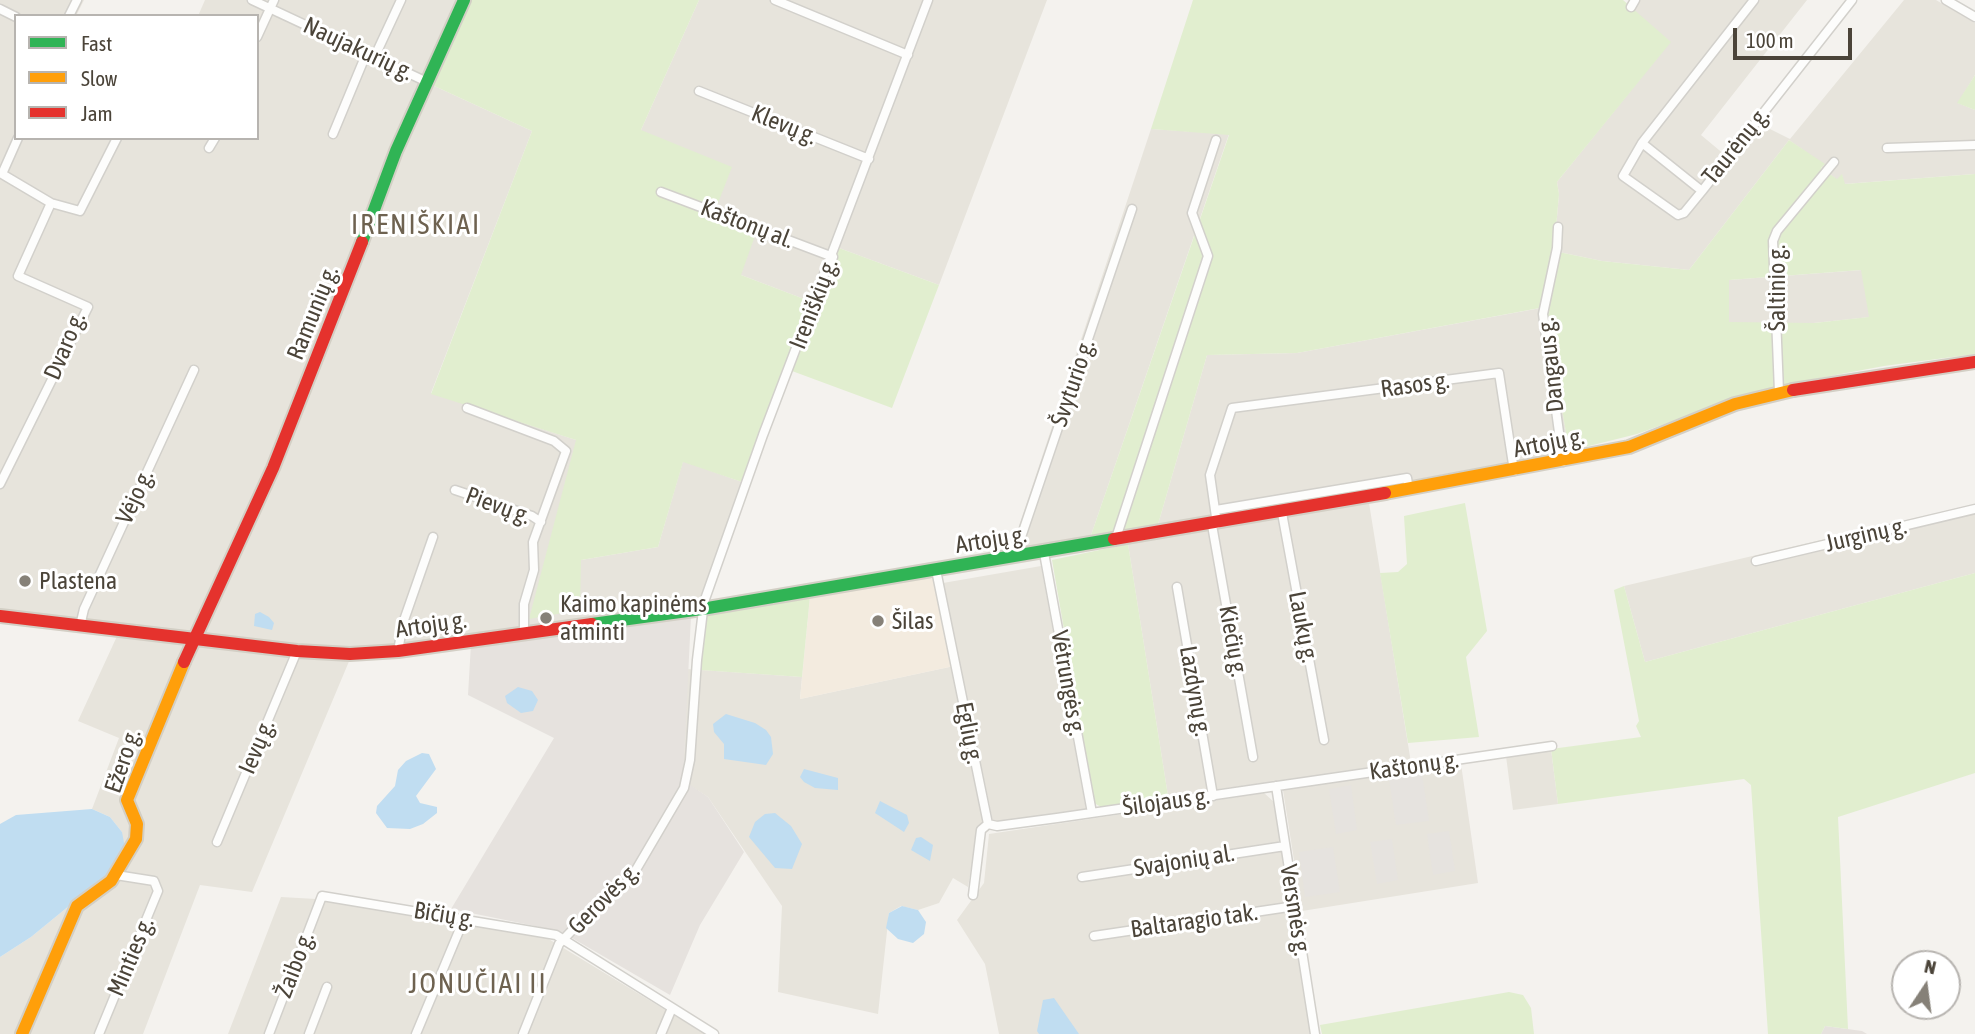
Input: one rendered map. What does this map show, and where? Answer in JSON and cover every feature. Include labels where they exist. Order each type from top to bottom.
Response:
[{"type":"main road","name":"Ramunių g.","points":[[195,639],[273,468],[425,81],[464,0]]},
{"type":"main road","name":"Artojų g.","points":[[0,616],[297,651],[350,654],[397,651],[702,609],[1282,513],[1514,471],[1629,447],[1735,404],[1779,392],[1975,362]]},
{"type":"main road","name":"Ežero g.","points":[[22,1034],[77,906],[116,875],[138,832],[127,800],[195,639]]},
{"type":"street","name":"Naujakurių g.","points":[[252,0],[272,4],[425,81]]},
{"type":"street","points":[[333,134],[371,54],[401,0]]},
{"type":"street","points":[[775,0],[908,55]]},
{"type":"street","name":"Ireniškių g.","points":[[702,609],[763,435],[833,257],[928,0]]},
{"type":"street","points":[[1702,191],[1684,213],[1678,215],[1623,176],[1642,144],[1754,0]]},
{"type":"street","name":"Taurėnų g.","points":[[1642,144],[1702,191],[1852,0]]},
{"type":"street","points":[[1946,0],[1975,18]]},
{"type":"street","points":[[259,33],[272,4]]},
{"type":"street","name":"Klevų g.","points":[[699,91],[869,159]]},
{"type":"street","points":[[17,140],[2,174],[51,203],[80,211],[116,140]]},
{"type":"street","points":[[209,148],[214,140]]},
{"type":"street","points":[[1115,541],[1208,256],[1192,213],[1216,140]]},
{"type":"street","points":[[1887,148],[1975,145]]},
{"type":"street","name":"Šaltinio g.","points":[[1779,392],[1773,241],[1777,231],[1834,162]]},
{"type":"street","name":"Kaštonų al.","points":[[661,192],[833,257]]},
{"type":"street","name":"Dvaro g.","points":[[0,484],[88,307],[18,276],[51,203]]},
{"type":"street","name":"Švyturio g.","points":[[1014,558],[1132,209]]},
{"type":"street","name":"Dangaus g.","points":[[1558,227],[1557,248],[1543,314],[1563,462]]},
{"type":"street","name":"Vėjo g.","points":[[80,626],[84,609],[194,370]]},
{"type":"street","name":"Rasos g.","points":[[1232,408],[1499,373],[1514,471]]},
{"type":"street","points":[[467,408],[554,441],[566,451],[533,542],[534,570],[524,604],[524,633]]},
{"type":"street","name":"Kiečių g.","points":[[1232,408],[1210,475],[1216,510],[1215,524],[1253,757]]},
{"type":"street","points":[[1216,510],[1407,478],[1409,490]]},
{"type":"street","name":"Pievų g.","points":[[455,490],[541,522]]},
{"type":"street","name":"Jurginų g.","points":[[1756,561],[1975,509]]},
{"type":"street","name":"Laukų g.","points":[[1282,513],[1324,740]]},
{"type":"street","points":[[397,651],[403,623],[433,537]]},
{"type":"street","name":"Vėtrungės g.","points":[[1044,553],[1092,813]]},
{"type":"street","name":"Eglių g.","points":[[936,570],[988,824]]},
{"type":"street","name":"Lazdynų g.","points":[[1177,587],[1213,796]]},
{"type":"street","name":"Gerovės g.","points":[[702,609],[691,760],[684,788],[630,880],[600,901],[564,939],[575,949],[714,1034]]},
{"type":"street","name":"Ievų g.","points":[[217,842],[297,651]]},
{"type":"street","name":"Kaštonų g.","points":[[1276,786],[1552,746]]},
{"type":"street","name":"Šilojaus g.","points":[[988,824],[997,826],[1276,786]]},
{"type":"street","name":"Versmės g.","points":[[1276,786],[1315,1034]]},
{"type":"street","points":[[972,895],[981,830],[988,824]]},
{"type":"street","name":"Svajonių al.","points":[[1082,877],[1285,846]]},
{"type":"street","name":"Minties g.","points":[[99,1034],[158,891],[154,881],[116,875]]},
{"type":"street","name":"Bičių g.","points":[[322,896],[522,927],[564,939]]},
{"type":"street","name":"Žaibo g.","points":[[269,1034],[322,896]]},
{"type":"street","name":"Baltaragio tak.","points":[[1094,936],[1295,906]]},
{"type":"street","points":[[416,1034],[464,919]]},
{"type":"street","points":[[523,1034],[564,939]]},
{"type":"street","points":[[309,1034],[327,987]]},
{"type":"street","points":[[661,1034],[672,1008]]},
{"type":"shaded area","points":[[0,0],[84,0],[77,14],[14,14],[14,140],[259,140],[259,14],[199,14],[205,0],[463,0],[430,84],[532,131],[431,393],[576,440],[581,560],[658,547],[683,461],[742,482],[704,596],[696,602],[389,647],[353,649],[304,648],[0,613]]},
{"type":"shaded area","points":[[699,0],[926,0],[812,302],[741,275],[713,217],[641,130]]},
{"type":"shaded area","points":[[933,0],[1047,0],[939,285],[839,248]]},
{"type":"shaded area","points":[[1640,0],[1807,0],[1701,135],[1725,155],[1752,120],[1790,139],[1904,0],[1936,0],[1975,23],[1975,75],[1958,103],[1975,110],[1975,174],[1844,184],[1842,175],[1837,180],[1821,167],[1824,165],[1789,140],[1689,270],[1602,261],[1554,251],[1559,194],[1557,182],[1670,42],[1633,10]]},
{"type":"shaded area","points":[[1151,129],[1229,134],[1089,541],[1010,553]]},
{"type":"shaded area","points":[[1862,270],[1870,317],[1814,323],[1729,323],[1729,280]]},
{"type":"shaded area","points":[[1546,307],[1569,451],[1157,528],[1207,355],[1297,353]]},
{"type":"shaded area","points":[[1369,503],[1411,763],[1168,796],[1128,544]]},
{"type":"shaded area","points":[[1975,504],[1975,573],[1645,662],[1624,586]]},
{"type":"shaded area","points":[[1041,566],[1086,809],[993,822],[943,583]]},
{"type":"shaded area","points":[[929,577],[937,583],[954,666],[800,699],[810,596]]},
{"type":"shaded area","points":[[691,616],[683,780],[708,797],[744,852],[700,925],[670,995],[560,931],[451,909],[554,738],[468,695],[471,644]]},
{"type":"shaded area","points":[[118,634],[350,659],[252,892],[200,885],[143,1034],[0,1034],[0,957],[31,937],[113,870],[122,832],[110,817],[92,809],[119,738],[78,721]]},
{"type":"shaded area","points":[[954,666],[984,820],[978,827],[968,887],[953,878],[939,903],[918,910],[901,906],[889,913],[878,1014],[778,992],[782,906],[708,797],[683,781],[687,669],[802,677],[800,699]]},
{"type":"shaded area","points":[[1551,749],[1558,804],[1513,810],[1506,756]]},
{"type":"shaded area","points":[[1461,764],[1478,883],[1302,911],[1283,790]]},
{"type":"shaded area","points":[[1422,774],[1429,821],[1396,825],[1389,779]]},
{"type":"shaded area","points":[[1351,785],[1357,830],[1336,834],[1329,789]]},
{"type":"shaded area","points":[[1264,793],[1274,802],[1310,1034],[999,1034],[985,964],[957,920],[984,883],[989,834]]},
{"type":"shaded area","points":[[1449,831],[1455,871],[1433,875],[1427,834]]},
{"type":"shaded area","points":[[1392,839],[1398,880],[1377,884],[1370,842]]},
{"type":"shaded area","points":[[1333,847],[1340,892],[1305,897],[1299,852]]},
{"type":"shaded area","points":[[281,897],[316,899],[542,935],[705,1034],[228,1034]]},
{"type":"shaded area","points":[[1825,1026],[1862,1031],[1867,1034],[1821,1034]]},
{"type":"green space","points":[[467,0],[699,0],[641,130],[732,167],[713,216],[756,233],[741,275],[812,302],[742,482],[683,462],[658,547],[581,560],[580,610],[529,619],[576,440],[431,394],[532,131],[430,84]]},
{"type":"green space","points":[[1193,0],[1623,0],[1671,42],[1557,182],[1559,194],[1554,251],[1602,261],[1689,270],[1789,140],[1825,164],[1821,168],[1837,179],[1842,174],[1845,184],[1975,174],[1975,354],[1884,366],[1798,382],[1728,401],[1637,434],[1569,451],[1545,307],[1297,353],[1207,355],[1157,528],[1089,541],[1229,135],[1151,129]],"holes":[[[1861,270],[1869,317],[1814,323],[1729,322],[1729,280]]]},
{"type":"green space","points":[[1975,75],[1975,110],[1957,103]]},
{"type":"green space","points":[[839,248],[939,285],[892,408],[792,371]]},
{"type":"green space","points":[[1465,503],[1487,631],[1466,657],[1479,737],[1408,743],[1380,573],[1398,572],[1407,564],[1404,516]]},
{"type":"green space","points":[[1128,544],[1168,796],[1101,807],[1094,803],[1052,560]]},
{"type":"green space","points":[[1975,573],[1975,773],[1838,817],[1848,1029],[1825,1026],[1821,1034],[1768,1034],[1751,785],[1744,779],[1558,804],[1551,749],[1641,737],[1636,726],[1639,721],[1614,590],[1624,586],[1645,662]]},
{"type":"green space","points":[[810,596],[802,677],[700,670],[706,613]]},
{"type":"green space","points":[[1509,992],[1523,995],[1531,1008],[1534,1034],[1322,1034],[1320,1025]]},
{"type":"water","points":[[260,612],[274,623],[272,630],[254,626],[255,614]]},
{"type":"water","points":[[518,687],[532,691],[538,700],[533,711],[521,713],[507,703],[505,696]]},
{"type":"water","points":[[726,714],[755,723],[766,730],[771,737],[773,754],[766,765],[724,759],[724,744],[714,732],[713,724]]},
{"type":"water","points":[[422,753],[429,754],[436,769],[416,796],[420,803],[437,807],[437,813],[423,824],[410,829],[387,828],[376,813],[377,806],[395,786],[398,770],[406,761]]},
{"type":"water","points":[[804,769],[838,778],[838,790],[815,788],[804,782],[800,777]]},
{"type":"water","points":[[880,801],[907,815],[909,823],[904,832],[875,813]]},
{"type":"water","points":[[92,809],[110,817],[122,832],[125,848],[113,870],[31,937],[0,957],[0,824],[16,815]]},
{"type":"water","points":[[775,813],[791,826],[802,844],[792,869],[775,868],[749,837],[755,822],[765,814]]},
{"type":"water","points":[[921,837],[933,845],[930,861],[911,850],[916,838]]},
{"type":"water","points":[[902,906],[918,910],[926,922],[924,934],[913,943],[898,939],[886,928],[889,913]]},
{"type":"water","points":[[1054,998],[1079,1034],[1039,1034],[1037,1031],[1043,1000]]},
{"type":"traffic: fast","points":[[362,242],[396,151],[464,0]]},
{"type":"traffic: fast","points":[[592,624],[702,609],[1114,539]]},
{"type":"traffic: slow","points":[[1385,493],[1629,447],[1735,404],[1793,390]]},
{"type":"traffic: slow","points":[[22,1034],[77,906],[111,881],[136,839],[137,824],[127,800],[184,662]]},
{"type":"traffic: jam","points":[[184,662],[273,468],[362,242]]},
{"type":"traffic: jam","points":[[1793,390],[1975,362]]},
{"type":"traffic: jam","points":[[1114,539],[1385,493]]},
{"type":"traffic: jam","points":[[0,616],[297,651],[350,654],[398,651],[592,624]]},
{"type":"place","name":"Plastena","points":[[25,581]]},
{"type":"place","name":"Kaimo kapinėms atminti","points":[[546,618]]},
{"type":"place","name":"Šilas","points":[[878,621]]},
{"type":"district","name":"IRENIŠKIAI","points":[[416,225]]},
{"type":"district","name":"JONUČIAI II","points":[[478,984]]}]
